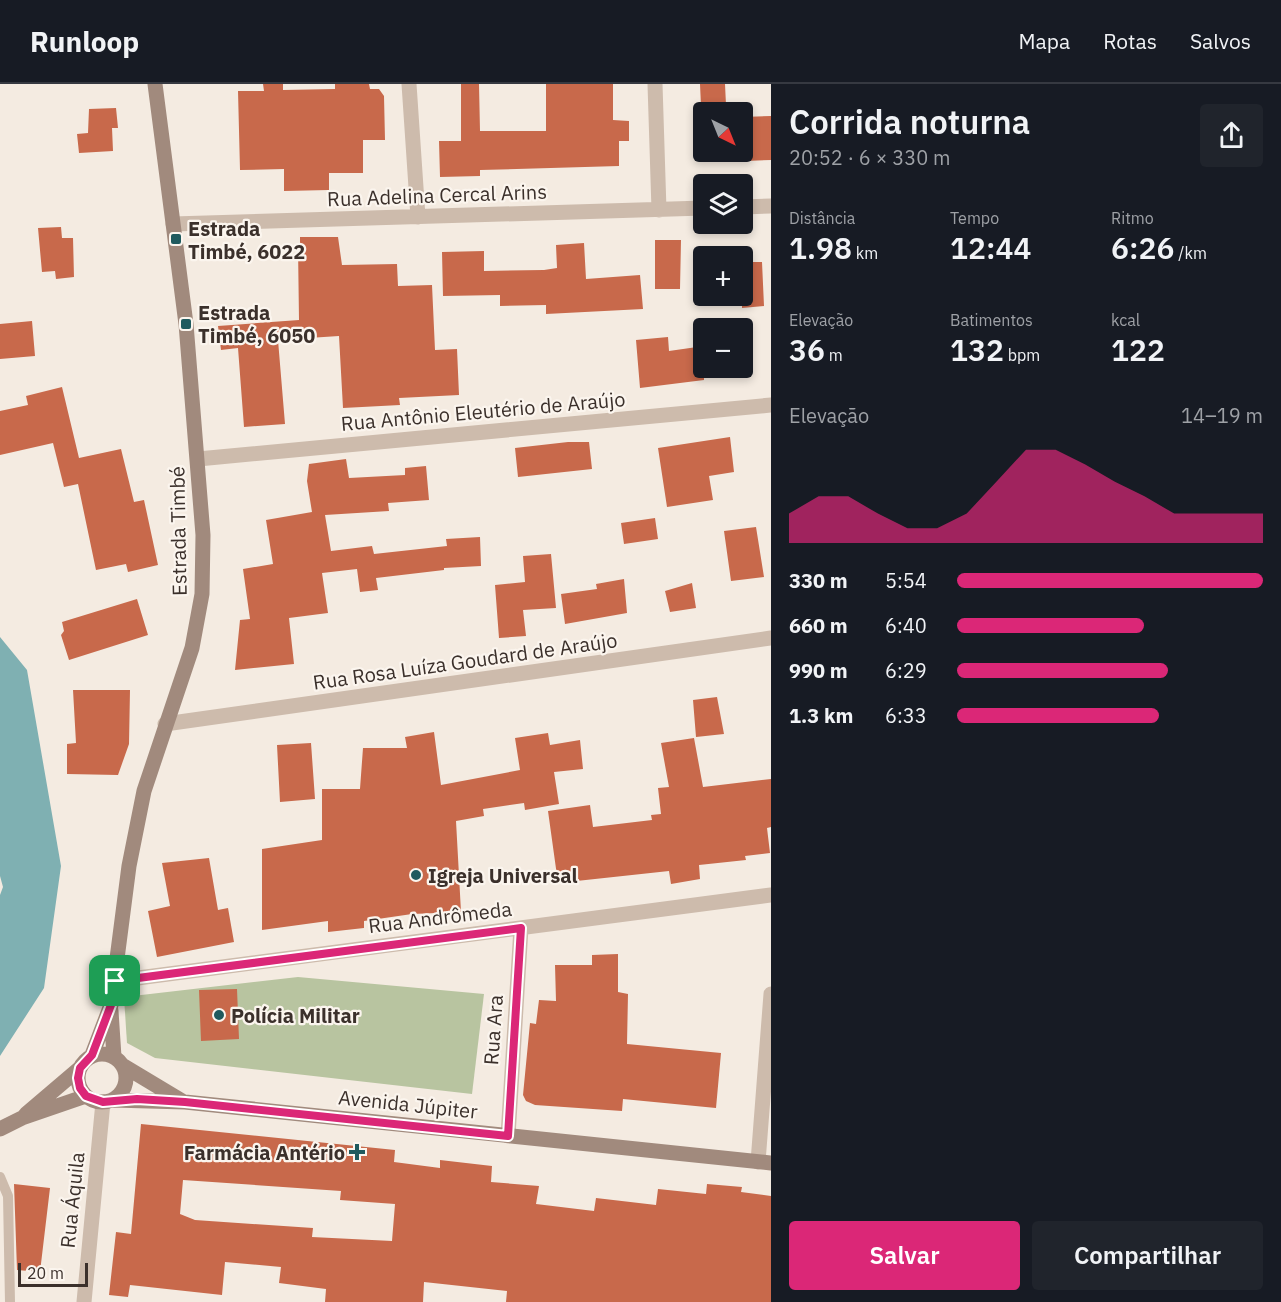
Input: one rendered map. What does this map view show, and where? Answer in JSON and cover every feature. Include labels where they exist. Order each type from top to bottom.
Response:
[{"type":"main road","name":"Estrada Timbé","points":[[92,1055],[111,1005],[134,833],[165,724],[192,648],[202,594],[203,535],[186,324],[155,84]]},
{"type":"main road","name":"Estrada Timbé","points":[[111,1005],[118,1061]]},
{"type":"main road","points":[[0,1129],[21,1118],[86,1096],[108,1101],[125,1084],[126,1075],[118,1061],[104,1054],[92,1055],[21,1118]]},
{"type":"main road","name":"Avenida Júpiter","points":[[118,1061],[185,1102]]},
{"type":"main road","points":[[80,1068],[78,1078],[86,1096]]},
{"type":"main road","name":"Avenida Júpiter","points":[[108,1101],[185,1102],[764,1162]]},
{"type":"street","points":[[409,84],[418,217]]},
{"type":"street","points":[[655,84],[659,210]]},
{"type":"street","points":[[753,207],[771,206]]},
{"type":"street","name":"Rua Adelina Cercal Arins","points":[[173,224],[693,208]]},
{"type":"street","name":"Rua Antônio Eleutério de Araújo","points":[[198,459],[771,405]]},
{"type":"street","name":"Rua Rosa Luíza Goudard de Araújo","points":[[165,724],[771,638]]},
{"type":"street","name":"Rua Andrômeda","points":[[115,981],[771,895]]},
{"type":"street","name":"Rua Ara","points":[[508,1136],[521,928]]},
{"type":"street","points":[[764,1162],[771,994]]},
{"type":"street","name":"Rua Áquila","points":[[84,1302],[108,1101]]},
{"type":"lane","points":[[0,1177],[8,1196],[10,1302]]},
{"type":"green space","points":[[298,977],[484,994],[472,1094],[155,1058],[127,1043],[124,997]]},
{"type":"water","points":[[0,637],[27,670],[61,866],[44,988],[0,1056],[0,895],[3,887],[0,876]]},
{"type":"building","points":[[263,84],[283,84],[283,90],[335,89],[335,84],[369,84],[370,89],[379,89],[384,96],[385,140],[363,140],[363,173],[329,173],[329,190],[284,191],[284,169],[240,170],[238,91],[264,91]]},
{"type":"building","points":[[461,84],[479,84],[480,131],[546,131],[546,84],[613,84],[613,120],[629,121],[629,141],[619,141],[619,166],[480,170],[480,176],[440,177],[439,141],[461,141]]},
{"type":"building","points":[[700,84],[725,84],[726,102],[701,102]]},
{"type":"building","points":[[116,108],[118,128],[112,128],[113,151],[79,153],[77,134],[88,133],[89,109]]},
{"type":"building","points":[[771,116],[771,160],[753,161],[753,117]]},
{"type":"building","points":[[61,227],[62,238],[73,238],[74,277],[56,279],[55,271],[42,272],[38,228]]},
{"type":"building","points":[[300,237],[338,237],[342,265],[397,264],[398,286],[432,285],[435,350],[457,349],[459,395],[399,398],[400,405],[343,408],[339,336],[278,340],[285,424],[244,427],[238,348],[221,350],[218,326],[299,320],[298,246],[300,246]]},
{"type":"building","points":[[655,240],[681,240],[680,289],[655,289]]},
{"type":"building","points":[[584,243],[586,279],[640,275],[643,309],[546,314],[546,305],[500,306],[500,295],[443,296],[442,252],[484,251],[484,271],[544,270],[557,268],[556,245]]},
{"type":"building","points":[[753,262],[762,262],[764,306],[742,308],[742,306],[753,306]]},
{"type":"building","points":[[32,321],[35,356],[0,359],[0,324]]},
{"type":"building","points":[[668,337],[669,351],[693,348],[693,378],[704,378],[704,380],[640,388],[636,340]]},
{"type":"building","points":[[62,387],[79,458],[121,449],[134,502],[144,500],[158,565],[128,572],[126,564],[96,570],[78,484],[64,487],[53,443],[0,455],[0,411],[28,405],[26,396]]},
{"type":"building","points":[[730,437],[734,472],[709,476],[713,500],[667,507],[658,448]]},
{"type":"building","points":[[589,442],[592,469],[518,477],[515,448]]},
{"type":"building","points":[[346,459],[349,478],[405,475],[405,468],[426,466],[429,500],[388,503],[389,511],[325,515],[331,551],[372,546],[374,554],[447,546],[446,539],[480,537],[481,566],[444,568],[444,570],[376,578],[378,590],[360,592],[357,569],[322,573],[328,613],[289,618],[294,664],[235,670],[240,620],[250,619],[243,569],[273,564],[266,520],[312,512],[307,481],[309,464]]},
{"type":"building","points":[[655,518],[658,539],[624,544],[621,523]]},
{"type":"building","points":[[756,527],[764,577],[731,581],[724,531]]},
{"type":"building","points":[[551,554],[556,608],[523,610],[526,636],[499,638],[495,585],[525,582],[523,556]]},
{"type":"building","points":[[624,579],[627,613],[565,624],[561,594],[597,589],[596,584]]},
{"type":"building","points":[[692,583],[696,608],[670,612],[665,591]]},
{"type":"building","points":[[137,599],[148,635],[69,660],[61,635],[64,631],[62,622]]},
{"type":"building","points":[[73,690],[130,690],[129,744],[118,775],[67,774],[67,744],[76,743]]},
{"type":"building","points":[[717,697],[724,734],[696,737],[693,700]]},
{"type":"building","points":[[434,732],[441,785],[520,770],[515,738],[548,733],[550,745],[580,740],[583,769],[554,772],[559,804],[525,810],[524,803],[483,809],[484,816],[456,821],[461,912],[412,914],[364,921],[364,928],[328,932],[328,921],[262,930],[262,849],[322,840],[322,789],[360,789],[363,748],[407,748],[405,737]]},
{"type":"building","points":[[694,738],[703,787],[771,779],[771,827],[767,828],[770,853],[745,856],[746,860],[699,865],[700,879],[671,884],[669,871],[558,883],[548,811],[590,805],[593,827],[652,820],[651,815],[661,814],[658,788],[669,787],[661,743]]},
{"type":"building","points":[[311,743],[315,799],[280,802],[277,745]]},
{"type":"building","points":[[209,858],[218,910],[228,908],[234,942],[157,957],[148,911],[170,906],[162,863]]},
{"type":"building","points":[[618,954],[618,992],[628,994],[627,1044],[721,1053],[716,1108],[623,1099],[622,1111],[535,1105],[526,1101],[523,1095],[530,1023],[536,1024],[539,1000],[556,1001],[555,965],[592,965],[592,955]]},
{"type":"building","name":"Polícia Militar","points":[[237,989],[239,1039],[201,1041],[199,990]]},
{"type":"building","points":[[141,1124],[395,1150],[394,1162],[440,1168],[440,1160],[492,1166],[491,1182],[539,1186],[536,1204],[594,1211],[596,1198],[656,1205],[658,1189],[706,1194],[707,1184],[742,1187],[741,1192],[771,1196],[771,1302],[506,1302],[507,1291],[424,1282],[423,1302],[325,1302],[326,1289],[279,1283],[281,1267],[225,1262],[222,1295],[130,1285],[128,1297],[109,1295],[116,1232],[131,1234]],"holes":[[[183,1180],[341,1191],[340,1200],[395,1204],[392,1241],[312,1237],[313,1228],[195,1220],[180,1214]]]},
{"type":"building","points":[[14,1184],[50,1188],[40,1272],[17,1270]]},
{"type":"place","name":"Estrada Timbé, 6022","points":[[176,239]]},
{"type":"place","name":"Estrada Timbé, 6050","points":[[186,324]]},
{"type":"place","name":"Igreja Universal","points":[[416,875]]},
{"type":"place","name":"Polícia Militar","points":[[219,1015]]},
{"type":"place","name":"Farmácia Antério","points":[[357,1152]]},
{"type":"route","points":[[521,928],[508,1136],[185,1102],[137,1099],[94,1101],[80,1088],[78,1078],[80,1068],[92,1055],[111,1005],[115,981],[521,928]]}]
